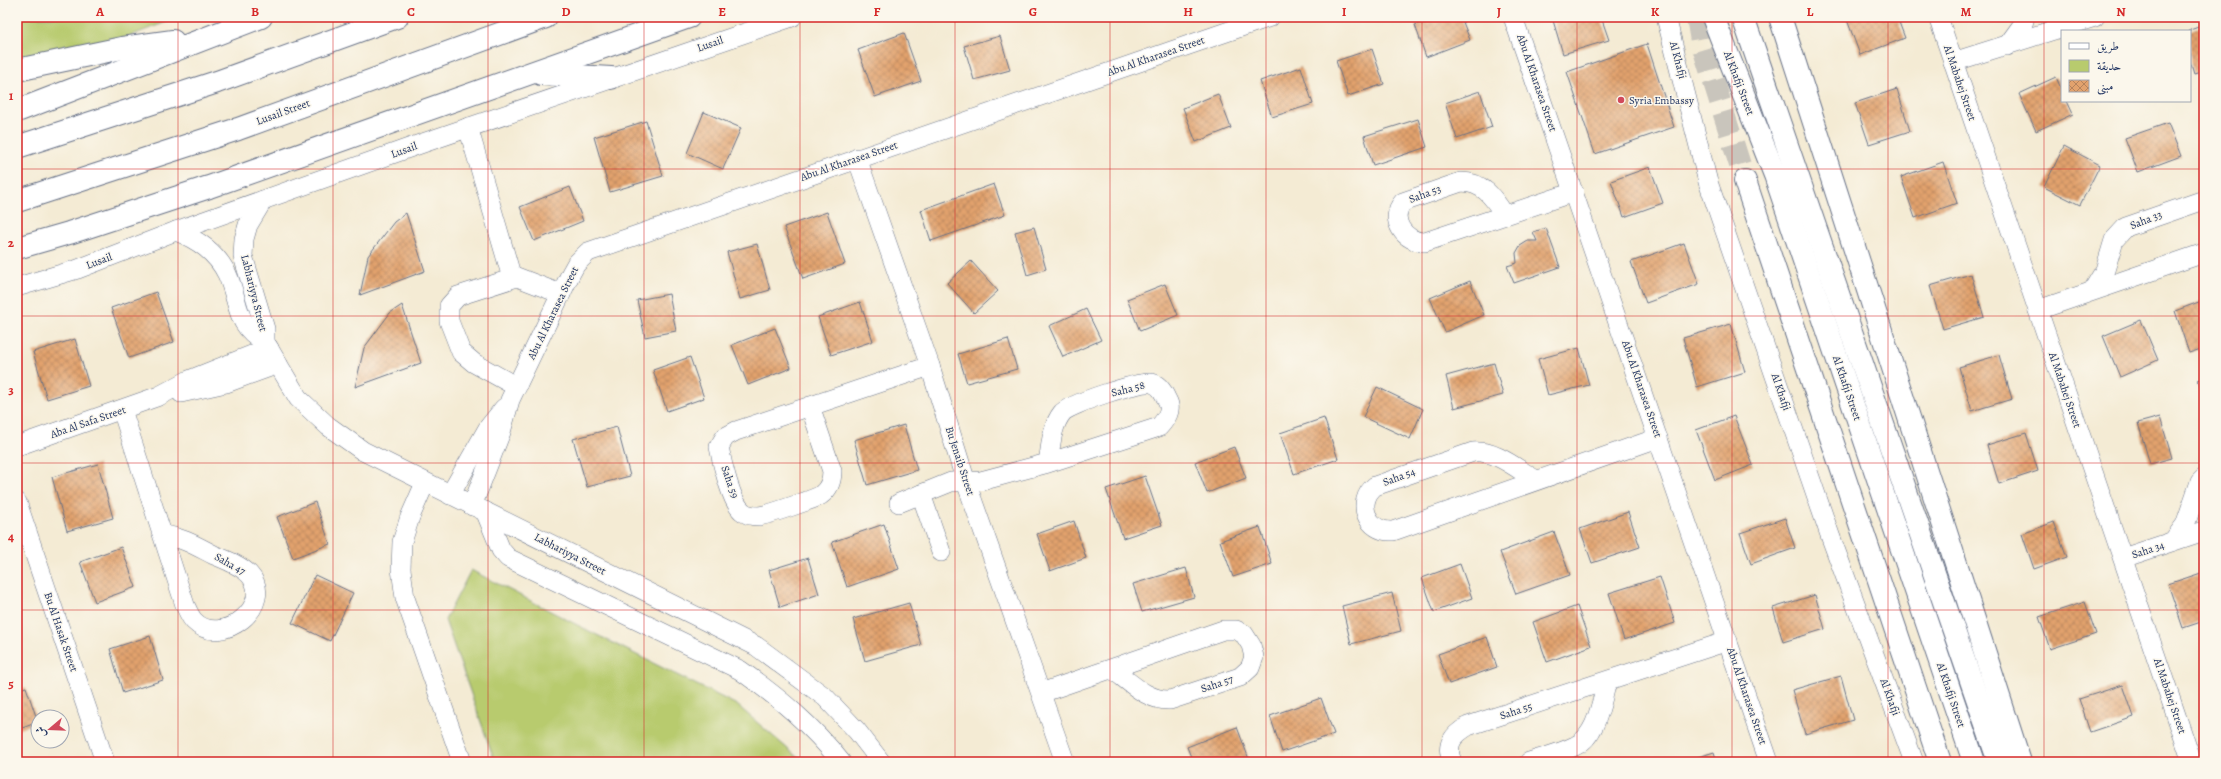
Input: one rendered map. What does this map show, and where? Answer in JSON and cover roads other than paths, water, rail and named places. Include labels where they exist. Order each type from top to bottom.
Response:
[{"type":"highway","points":[[17,110],[261,17]]},
{"type":"highway","points":[[17,147],[217,82],[397,17]]},
{"type":"highway","name":"Lusail Street","points":[[17,202],[238,129],[546,17]]},
{"type":"highway","points":[[17,248],[69,233],[209,187],[689,17]]},
{"type":"highway","name":"Al Khafji Street","points":[[1713,17],[1775,175],[1974,762]]},
{"type":"highway","name":"Al Khafji Street","points":[[1743,17],[1999,762]]},
{"type":"highway","points":[[1780,17],[2020,762]]},
{"type":"highway","points":[[17,70],[122,48],[206,37]]},
{"type":"highway","points":[[532,73],[611,78]]},
{"type":"highway","points":[[1745,181],[1940,762]]},
{"type":"street","name":"Lusail","points":[[17,287],[78,269],[176,231],[468,127],[792,17]]},
{"type":"street","name":"Abu Al Kharasea Street","points":[[479,509],[501,432],[514,394],[576,264],[588,252],[1270,17]]},
{"type":"street","name":"Abu Al Kharasea Street","points":[[1514,17],[1769,762]]},
{"type":"street","name":"Al Khafji","points":[[1666,17],[1708,182],[1831,538],[1914,762]]},
{"type":"street","name":"Al Mabahej Street","points":[[1938,17],[2123,558],[2196,759]]},
{"type":"street","points":[[2007,46],[2025,17]]},
{"type":"street","points":[[2028,17],[2047,34]]},
{"type":"street","points":[[1953,62],[2047,34],[2095,17]]},
{"type":"street","points":[[468,127],[512,278]]},
{"type":"street","name":"Bu Jenaib Street","points":[[858,158],[930,366],[966,482],[1065,762]]},
{"type":"street","name":"Saha 53","points":[[1504,214],[1494,198],[1481,186],[1470,182],[1461,182],[1403,202],[1399,207],[1397,215],[1403,233],[1406,237],[1417,242],[1425,242],[1504,214],[1574,192]]},
{"type":"street","name":"Labhariyya Street","points":[[263,200],[248,225],[244,239],[243,256],[271,351],[298,398],[328,426],[363,451],[425,483],[720,630],[756,646],[776,659],[825,697],[857,731],[881,762]]},
{"type":"street","name":"Saha 33","points":[[2093,290],[2107,262],[2114,240],[2126,227],[2204,200]]},
{"type":"street","name":"Labhariyya Street","points":[[176,231],[194,239],[216,257],[227,274],[247,329],[271,351]]},
{"type":"street","points":[[2038,310],[2204,253]]},
{"type":"street","points":[[2107,262],[2134,277]]},
{"type":"street","points":[[514,394],[467,358],[458,345],[448,312],[449,306],[458,296],[512,278],[523,278],[561,294]]},
{"type":"street","name":"Aba Al Safa Street","points":[[17,446],[159,396],[189,392],[226,383],[271,351]]},
{"type":"street","name":"Saha 59","points":[[810,406],[832,471],[832,480],[828,488],[820,496],[761,516],[750,515],[742,512],[737,503],[721,458],[719,448],[720,443],[725,437],[736,431],[810,406],[930,366]]},
{"type":"street","name":"Saha 58","points":[[899,503],[951,482],[981,482],[1048,463],[1159,426],[1168,417],[1169,403],[1162,390],[1151,383],[1139,384],[1072,405],[1062,413],[1055,424],[1048,463]]},
{"type":"street","name":"Abu Al Kharasea Street","points":[[450,495],[488,428],[514,394]]},
{"type":"street","name":"Saha 47","points":[[122,410],[185,605],[194,621],[205,628],[215,630],[237,624],[244,619],[250,612],[256,591],[249,575],[237,566],[185,541],[163,535]]},
{"type":"street","name":"Saha 54","points":[[1536,480],[1491,454],[1482,451],[1473,452],[1375,486],[1367,495],[1364,508],[1369,521],[1374,526],[1383,531],[1393,531],[1658,438]]},
{"type":"street","name":"Saha 34","points":[[2174,541],[2198,510],[2200,482],[2204,478]]},
{"type":"street","points":[[425,483],[410,516],[402,542],[401,569],[405,598],[462,762]]},
{"type":"street","points":[[921,494],[941,552]]},
{"type":"street","name":"Bu Al Hasak Street","points":[[17,502],[105,762]]},
{"type":"street","points":[[479,509],[501,550],[508,558],[740,670],[774,694],[824,740],[840,762]]},
{"type":"street","name":"Saha 34","points":[[2123,558],[2204,531]]},
{"type":"street","points":[[698,650],[720,630]]},
{"type":"street","name":"Saha 57","points":[[1041,692],[1223,630],[1236,630],[1244,634],[1251,645],[1254,657],[1250,668],[1240,677],[1170,700],[1159,700],[1150,697],[1112,669]]},
{"type":"street","name":"Saha 55","points":[[1452,762],[1449,754],[1450,741],[1457,732],[1468,726],[1607,682],[1728,641]]},
{"type":"street","points":[[774,694],[776,659]]},
{"type":"street","points":[[1529,762],[1576,746],[1586,738],[1596,719],[1607,682]]},
{"type":"tunnel","points":[[1697,17],[1701,41],[1745,181]]},
{"type":"place","name":"Syria Embassy","points":[[1621,100]]}]
